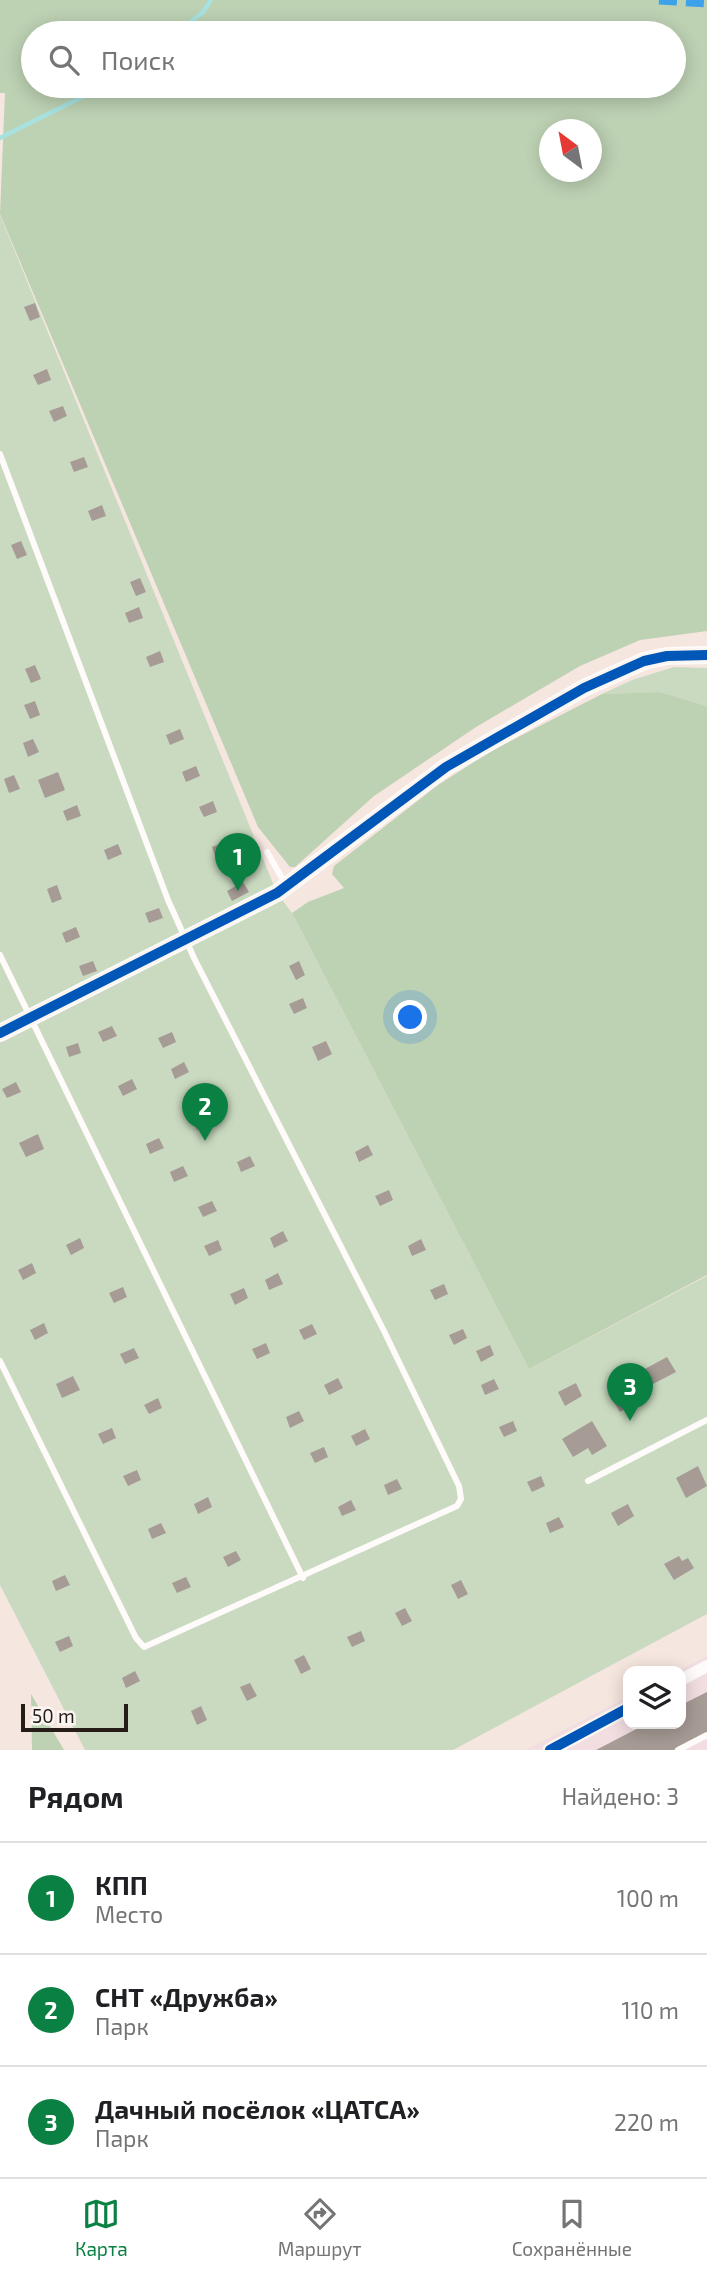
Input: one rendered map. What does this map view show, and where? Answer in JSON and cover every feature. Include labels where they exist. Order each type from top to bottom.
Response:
[{"type":"street","points":[[0,1033],[287,887],[435,775],[516,725],[584,688],[637,664],[667,656],[707,655]]},
{"type":"street","points":[[686,1677],[707,1665]]},
{"type":"street","points":[[550,1750],[623,1711]]},
{"type":"lane","points":[[0,454],[185,939],[383,1329],[461,1492],[457,1506],[303,1578],[144,1647],[140,1644],[0,1361]]},
{"type":"lane","points":[[267,852],[287,887]]},
{"type":"lane","points":[[0,955],[303,1578]]},
{"type":"lane","points":[[588,1481],[707,1420]]},
{"type":"lane","points":[[678,1750],[707,1735]]},
{"type":"shaded area","points":[[707,1656],[707,1750],[525,1750],[623,1700],[623,1729],[686,1729],[686,1667]]},
{"type":"green space","points":[[0,0],[707,0],[707,631],[640,640],[580,666],[476,727],[374,796],[295,867],[290,867],[258,827],[0,214],[5,93],[0,93]]},
{"type":"green space","points":[[0,215],[277,893],[292,913],[529,1369],[707,1276],[707,1614],[453,1750],[85,1750],[0,1585]]},
{"type":"green space","points":[[674,667],[707,668],[707,706],[660,692],[602,694],[632,680]]},
{"type":"green space","points":[[660,692],[707,706],[707,1275],[529,1369],[292,913],[308,902],[344,888],[332,874],[334,866],[438,785],[493,750],[602,694]]},
{"type":"green space","points":[[31,1694],[64,1750],[32,1750]]},
{"type":"building","points":[[35,303],[40,317],[30,321],[24,307]]},
{"type":"building","points":[[47,369],[51,380],[38,385],[33,375]]},
{"type":"building","points":[[63,406],[67,416],[54,422],[49,411]]},
{"type":"building","points":[[84,457],[88,467],[74,472],[70,462]]},
{"type":"building","points":[[102,505],[106,516],[92,521],[88,511]]},
{"type":"building","points":[[21,541],[27,555],[17,559],[11,545]]},
{"type":"building","points":[[140,578],[146,592],[136,596],[130,582]]},
{"type":"building","points":[[139,607],[143,618],[129,623],[125,613]]},
{"type":"building","points":[[160,651],[164,662],[150,667],[146,657]]},
{"type":"building","points":[[35,665],[41,679],[31,683],[25,669]]},
{"type":"building","points":[[35,701],[40,715],[30,719],[24,705]]},
{"type":"building","points":[[180,729],[184,739],[170,745],[166,735]]},
{"type":"building","points":[[33,739],[39,752],[28,757],[23,743]]},
{"type":"building","points":[[196,766],[200,776],[186,782],[182,772]]},
{"type":"building","points":[[58,772],[65,790],[45,798],[38,780]]},
{"type":"building","points":[[14,775],[20,789],[9,793],[4,779]]},
{"type":"building","points":[[213,801],[217,812],[204,817],[199,807]]},
{"type":"building","points":[[77,805],[81,816],[67,821],[63,811]]},
{"type":"building","points":[[230,840],[236,854],[217,861],[212,847]]},
{"type":"building","points":[[118,844],[122,854],[108,860],[104,850]]},
{"type":"building","points":[[243,882],[249,892],[232,901],[227,891]]},
{"type":"building","points":[[57,885],[62,899],[52,903],[47,889]]},
{"type":"building","points":[[159,908],[163,918],[149,923],[145,913]]},
{"type":"building","points":[[76,927],[80,937],[66,943],[62,933]]},
{"type":"building","points":[[93,961],[97,971],[83,976],[79,966]]},
{"type":"building","points":[[299,961],[305,975],[296,980],[289,966]]},
{"type":"building","points":[[303,998],[307,1008],[294,1014],[289,1004]]},
{"type":"building","points":[[112,1026],[117,1036],[103,1042],[98,1032]]},
{"type":"building","points":[[172,1032],[176,1042],[163,1048],[158,1038]]},
{"type":"building","points":[[326,1041],[332,1054],[318,1061],[312,1047]]},
{"type":"building","points":[[78,1043],[81,1053],[69,1057],[66,1047]]},
{"type":"building","points":[[184,1062],[189,1072],[175,1079],[171,1069]]},
{"type":"building","points":[[132,1079],[137,1089],[123,1096],[118,1086]]},
{"type":"building","points":[[16,1082],[21,1092],[7,1098],[2,1089]]},
{"type":"building","points":[[206,1114],[210,1124],[197,1130],[192,1120]]},
{"type":"building","points":[[38,1134],[44,1149],[26,1157],[19,1143]]},
{"type":"building","points":[[159,1138],[164,1148],[150,1154],[146,1144]]},
{"type":"building","points":[[368,1145],[373,1155],[359,1162],[355,1152]]},
{"type":"building","points":[[250,1156],[255,1166],[241,1172],[237,1162]]},
{"type":"building","points":[[183,1166],[188,1176],[174,1182],[170,1172]]},
{"type":"building","points":[[389,1190],[393,1200],[380,1206],[375,1196]]},
{"type":"building","points":[[212,1201],[217,1211],[203,1217],[198,1207]]},
{"type":"building","points":[[283,1231],[288,1241],[274,1248],[270,1238]]},
{"type":"building","points":[[80,1238],[84,1248],[71,1255],[66,1245]]},
{"type":"building","points":[[421,1239],[426,1250],[412,1256],[408,1246]]},
{"type":"building","points":[[218,1240],[222,1250],[209,1256],[204,1246]]},
{"type":"building","points":[[32,1263],[36,1273],[23,1280],[18,1270]]},
{"type":"building","points":[[278,1273],[283,1284],[269,1290],[265,1280]]},
{"type":"building","points":[[444,1284],[448,1294],[435,1300],[430,1290]]},
{"type":"building","points":[[123,1287],[127,1297],[114,1303],[109,1293]]},
{"type":"building","points":[[244,1288],[248,1298],[235,1305],[230,1294]]},
{"type":"building","points":[[44,1323],[48,1333],[35,1340],[30,1330]]},
{"type":"building","points":[[312,1324],[317,1334],[304,1340],[299,1330]]},
{"type":"building","points":[[463,1329],[467,1338],[454,1345],[449,1335]]},
{"type":"building","points":[[266,1343],[270,1353],[257,1359],[252,1349]]},
{"type":"building","points":[[490,1345],[494,1355],[481,1362],[476,1351]]},
{"type":"building","points":[[134,1348],[139,1358],[125,1364],[120,1354]]},
{"type":"building","points":[[667,1357],[676,1372],[651,1385],[643,1370]]},
{"type":"building","points":[[73,1376],[80,1390],[62,1398],[56,1384]]},
{"type":"building","points":[[338,1378],[343,1388],[329,1395],[324,1385]]},
{"type":"building","points":[[494,1379],[499,1389],[485,1395],[481,1385]]},
{"type":"building","points":[[576,1383],[582,1396],[565,1406],[558,1392]]},
{"type":"building","points":[[625,1387],[635,1403],[620,1412],[610,1396]]},
{"type":"building","points":[[158,1398],[162,1408],[149,1414],[144,1405]]},
{"type":"building","points":[[299,1411],[304,1421],[290,1428],[286,1417]]},
{"type":"building","points":[[513,1421],[517,1431],[504,1437],[499,1427]]},
{"type":"building","points":[[592,1421],[607,1446],[592,1455],[588,1448],[573,1457],[562,1439]]},
{"type":"building","points":[[112,1428],[116,1438],[103,1444],[98,1434]]},
{"type":"building","points":[[365,1429],[370,1439],[356,1446],[351,1436]]},
{"type":"building","points":[[324,1447],[328,1457],[315,1463],[310,1453]]},
{"type":"building","points":[[698,1466],[707,1486],[686,1498],[676,1478]]},
{"type":"building","points":[[137,1470],[141,1480],[128,1486],[123,1476]]},
{"type":"building","points":[[541,1476],[545,1486],[532,1492],[527,1482]]},
{"type":"building","points":[[397,1479],[402,1489],[388,1495],[384,1485]]},
{"type":"building","points":[[208,1497],[212,1507],[198,1514],[194,1504]]},
{"type":"building","points":[[351,1500],[356,1510],[342,1516],[338,1507]]},
{"type":"building","points":[[628,1504],[634,1516],[618,1526],[611,1513]]},
{"type":"building","points":[[559,1517],[564,1527],[550,1533],[546,1523]]},
{"type":"building","points":[[161,1523],[166,1533],[152,1539],[148,1529]]},
{"type":"building","points":[[236,1551],[241,1560],[228,1567],[223,1557]]},
{"type":"building","points":[[679,1556],[682,1561],[688,1558],[694,1568],[674,1580],[664,1564]]},
{"type":"building","points":[[65,1575],[70,1585],[56,1591],[52,1581]]},
{"type":"building","points":[[186,1577],[191,1587],[177,1593],[172,1583]]},
{"type":"building","points":[[461,1580],[468,1594],[458,1599],[451,1585]]},
{"type":"building","points":[[405,1608],[412,1621],[402,1626],[395,1613]]},
{"type":"building","points":[[361,1631],[365,1641],[352,1647],[347,1637]]},
{"type":"building","points":[[69,1636],[73,1646],[60,1652],[55,1642]]},
{"type":"building","points":[[304,1655],[311,1669],[301,1674],[294,1660]]},
{"type":"building","points":[[135,1671],[140,1681],[126,1688],[122,1678]]},
{"type":"building","points":[[250,1683],[257,1696],[247,1701],[240,1687]]},
{"type":"building","points":[[707,1692],[707,1732],[674,1750],[596,1750],[636,1729],[686,1729],[686,1702]]},
{"type":"building","points":[[201,1706],[207,1720],[197,1725],[191,1711]]},
{"type":"waterway","points":[[192,21],[203,12],[211,0]]},
{"type":"waterway","points":[[0,138],[80,98]]},
{"type":"marked path","points":[[659,0],[707,3]]},
{"type":"cycle path","points":[[0,1033],[277,893],[446,767],[584,688],[644,661],[667,656],[707,655]]},
{"type":"cycle path","points":[[550,1750],[623,1711]]},
{"type":"place","name":"КПП","points":[[238,891]]},
{"type":"place","name":"СНТ «Дружба»","points":[[205,1141]]},
{"type":"place","name":"Дачный посёлок «ЦАТСА»","points":[[630,1421]]}]
